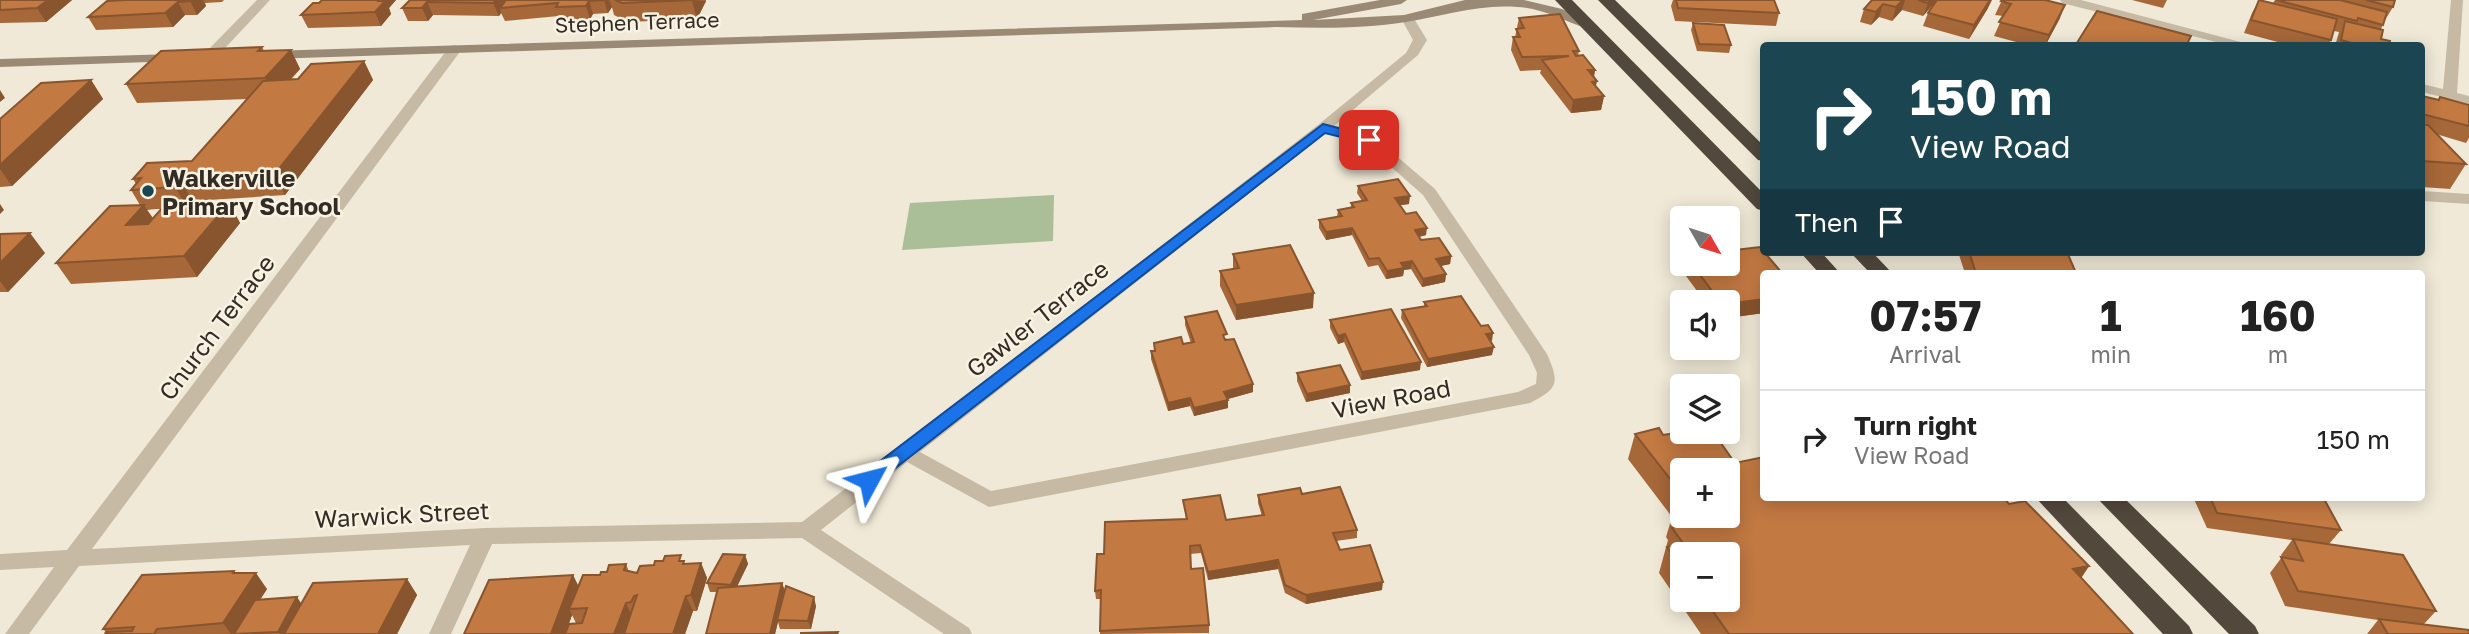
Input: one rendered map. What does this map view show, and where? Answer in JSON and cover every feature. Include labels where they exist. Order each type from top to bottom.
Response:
[{"type":"highway","points":[[1563,0],[1760,201]]},
{"type":"highway","points":[[1606,0],[1760,152]]},
{"type":"highway","points":[[1814,256],[1827,270]]},
{"type":"highway","points":[[1864,256],[1879,270]]},
{"type":"highway","points":[[2052,501],[2180,634]]},
{"type":"highway","points":[[2112,501],[2246,634]]},
{"type":"main road","name":"Stephen Terrace","points":[[1276,23],[1401,0]]},
{"type":"main road","name":"Stephen Terrace","points":[[0,63],[1276,23],[1352,25],[1408,20],[1478,0]]},
{"type":"main road","points":[[1462,6],[1529,2],[1589,25]]},
{"type":"street","points":[[209,57],[264,0]]},
{"type":"street","points":[[2066,0],[2234,42]]},
{"type":"street","points":[[2450,95],[2457,0]]},
{"type":"street","name":"Gawler Terrace","points":[[806,530],[1323,128],[1415,51],[1420,37],[1408,20]]},
{"type":"street","name":"Church Terrace","points":[[16,634],[455,49]]},
{"type":"street","points":[[2425,89],[2469,100]]},
{"type":"street","name":"View Road","points":[[904,452],[989,499],[1523,398],[1545,387],[1546,373],[1538,354],[1429,192],[1369,140],[1323,128]]},
{"type":"street","points":[[2425,195],[2469,199]]},
{"type":"street","points":[[806,530],[961,634]]},
{"type":"street","name":"Warwick Street","points":[[0,562],[485,536],[806,530]]},
{"type":"street","points":[[440,634],[485,536]]},
{"type":"green space","points":[[1054,195],[1053,241],[902,250],[910,203]]},
{"type":"building","points":[[0,0],[48,0],[37,8],[0,10]]},
{"type":"building","points":[[192,0],[178,2],[165,13],[88,17],[107,1]]},
{"type":"building","points":[[322,0],[385,1],[375,12],[301,15],[313,3]]},
{"type":"building","points":[[410,0],[496,0],[493,3],[427,2],[422,8],[402,8]]},
{"type":"building","points":[[506,0],[604,0],[589,1],[586,6],[556,7],[558,3],[500,8]]},
{"type":"building","points":[[615,0],[693,0],[622,3]]},
{"type":"building","points":[[1676,0],[1774,0],[1779,13],[1678,8]]},
{"type":"building","points":[[1872,0],[1903,0],[1896,7],[1883,4],[1876,12],[1864,9]]},
{"type":"building","points":[[1937,0],[1990,0],[1974,25],[1928,13]]},
{"type":"building","points":[[2002,0],[2045,0],[2065,5],[2049,35],[1999,22],[2011,4]]},
{"type":"building","points":[[2259,0],[2337,19],[2331,40],[2251,20]]},
{"type":"building","points":[[2276,0],[2340,0],[2387,12],[2383,25]]},
{"type":"building","points":[[2366,0],[2395,0],[2393,7]]},
{"type":"building","points":[[2097,11],[2191,36],[2188,42],[2078,42]]},
{"type":"building","points":[[1560,14],[1579,51],[1573,51],[1576,56],[1583,55],[1595,70],[1588,70],[1597,81],[1592,82],[1604,96],[1573,100],[1542,60],[1569,56],[1522,57],[1513,37],[1520,37],[1516,29],[1524,28],[1519,18]]},
{"type":"building","points":[[2345,21],[2383,30],[2381,39],[2390,41],[2348,42],[2341,40]]},
{"type":"building","points":[[1693,23],[1724,25],[1731,45],[1699,44]]},
{"type":"building","points":[[262,47],[258,51],[291,50],[265,78],[126,84],[161,51]]},
{"type":"building","points":[[364,61],[274,175],[181,181],[175,187],[131,190],[141,178],[133,179],[147,163],[192,161],[263,81],[298,79],[311,64]]},
{"type":"building","points":[[91,80],[0,165],[0,119],[41,83]]},
{"type":"building","points":[[2425,97],[2439,100],[2440,97],[2469,105],[2469,126],[2425,115]]},
{"type":"building","points":[[2425,125],[2428,125],[2466,164],[2425,161]]},
{"type":"building","points":[[1398,179],[1410,196],[1395,198],[1406,214],[1416,212],[1427,228],[1415,230],[1421,240],[1439,238],[1451,256],[1436,259],[1446,274],[1423,279],[1412,261],[1401,263],[1404,268],[1387,271],[1379,258],[1369,259],[1352,228],[1326,232],[1319,220],[1342,216],[1338,210],[1354,207],[1351,203],[1367,200],[1358,186]]},
{"type":"building","points":[[229,203],[184,256],[56,263],[110,206],[144,205],[126,225],[148,224],[164,206]]},
{"type":"building","points":[[30,233],[0,263],[0,234]]},
{"type":"building","points":[[1290,245],[1314,293],[1236,305],[1220,271],[1239,268],[1233,254]]},
{"type":"building","points":[[1760,247],[1760,256],[1768,256],[1779,270],[1760,270],[1760,300],[1740,302],[1740,290],[1711,290],[1701,276],[1740,276],[1740,249]]},
{"type":"building","points":[[1970,256],[2069,256],[2075,270],[1975,270]]},
{"type":"building","points":[[1461,296],[1481,326],[1488,325],[1493,333],[1486,334],[1494,347],[1428,359],[1402,310],[1427,306],[1424,302]]},
{"type":"building","points":[[1391,309],[1421,362],[1362,372],[1345,334],[1338,336],[1330,320]]},
{"type":"building","points":[[1217,311],[1227,334],[1223,335],[1225,340],[1234,339],[1253,384],[1224,392],[1228,400],[1194,408],[1190,398],[1168,403],[1151,351],[1155,351],[1154,343],[1181,337],[1183,344],[1194,342],[1185,317]]},
{"type":"building","points":[[1340,365],[1350,385],[1307,394],[1297,373]]},
{"type":"building","points":[[1659,428],[1663,435],[1670,434],[1670,444],[1722,444],[1731,458],[1670,458],[1670,479],[1635,434]]},
{"type":"building","points":[[1760,458],[1760,501],[2006,501],[2009,504],[2025,501],[2089,566],[2073,569],[2133,634],[1729,634],[1713,612],[1740,612],[1740,542],[1682,542],[1672,528],[1740,528],[1740,462]]},
{"type":"building","points":[[1340,487],[1357,530],[1333,533],[1340,550],[1370,545],[1383,582],[1306,595],[1285,585],[1278,560],[1208,572],[1200,545],[1190,546],[1191,569],[1203,568],[1209,625],[1100,631],[1101,590],[1095,591],[1097,554],[1104,554],[1105,522],[1187,519],[1183,500],[1220,495],[1226,520],[1264,515],[1258,495],[1300,488],[1302,494]]},
{"type":"building","points":[[2212,501],[2325,501],[2341,530],[2217,513]]},
{"type":"building","points":[[2293,539],[2403,555],[2436,611],[2298,591],[2281,557],[2303,561]]},
{"type":"building","points":[[723,554],[745,555],[731,585],[707,583]]},
{"type":"building","points":[[681,555],[679,561],[684,561],[683,564],[701,563],[691,595],[686,596],[673,634],[624,634],[637,595],[631,602],[626,603],[614,634],[565,634],[569,624],[582,623],[587,608],[569,609],[583,575],[600,575],[601,572],[607,572],[609,565],[626,564],[624,570],[637,573],[640,566],[654,565],[655,561],[663,561],[665,556]]},
{"type":"building","points":[[234,571],[233,573],[256,573],[223,623],[157,629],[154,634],[105,634],[132,631],[134,627],[103,629],[142,575]]},
{"type":"building","points":[[573,575],[551,634],[464,634],[489,580]]},
{"type":"building","points":[[407,579],[378,634],[284,634],[313,583]]},
{"type":"building","points":[[782,583],[770,634],[706,634],[718,588]]},
{"type":"building","points":[[786,586],[814,597],[808,621],[777,620]]},
{"type":"building","points":[[297,597],[278,632],[234,634],[255,600]]},
{"type":"building","points":[[2379,619],[2469,630],[2469,634],[2388,634]]},
{"type":"building","points":[[838,632],[837,634],[801,634],[801,633]]},
{"type":"place","name":"Walkerville Primary School","points":[[148,191]]},
{"type":"route","points":[[869,480],[1323,128],[1369,140]]}]
